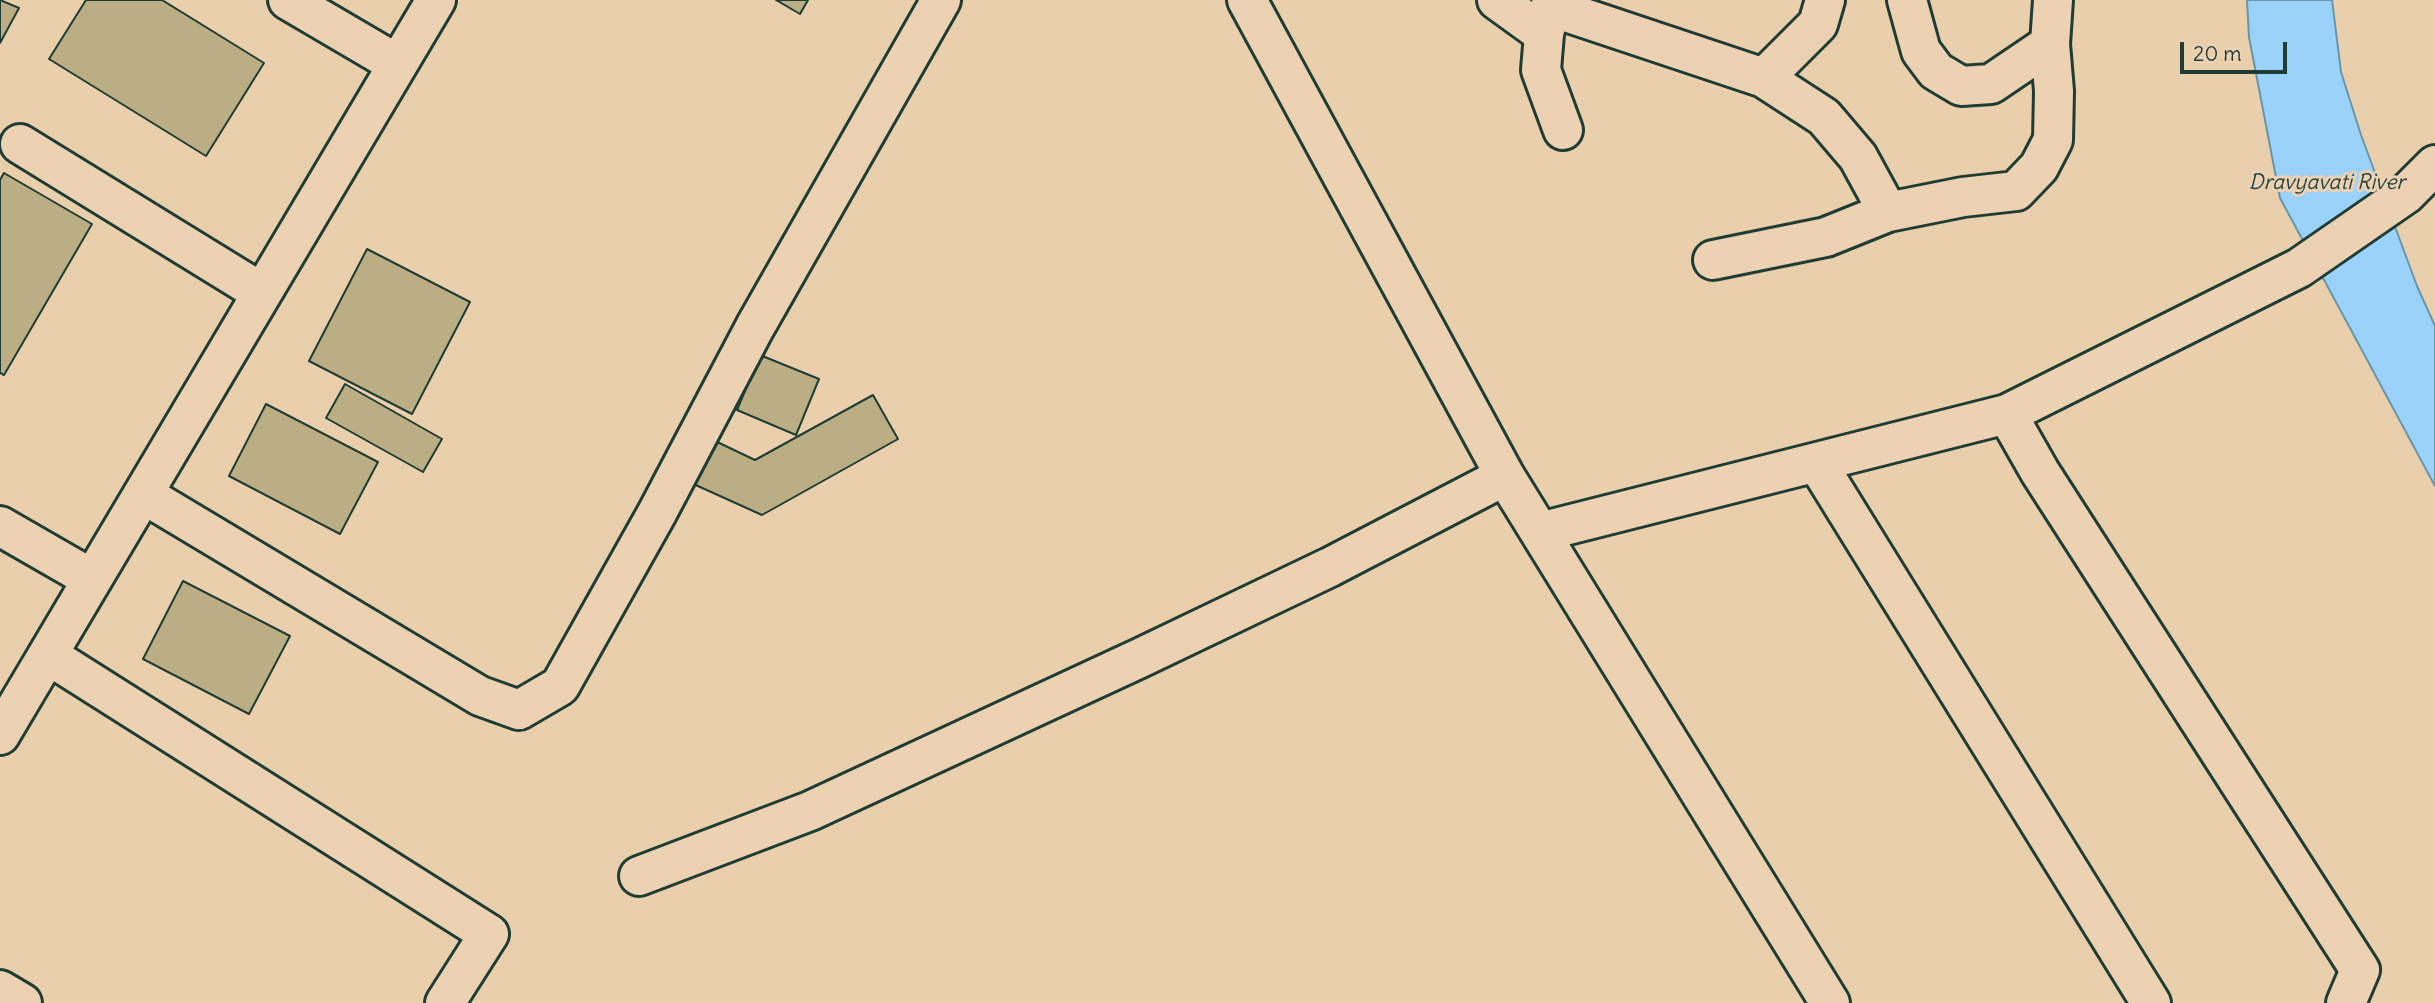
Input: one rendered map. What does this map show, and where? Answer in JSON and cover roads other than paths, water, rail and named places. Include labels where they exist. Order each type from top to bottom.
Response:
[{"type":"street","points":[[288,0],[397,64]]},
{"type":"street","points":[[0,735],[436,0]]},
{"type":"street","points":[[143,494],[480,696],[519,710],[560,686],[657,513],[755,327],[941,0]]},
{"type":"street","points":[[1247,0],[1506,475],[1830,1003]]},
{"type":"street","points":[[1497,0],[1764,78],[1824,117],[1858,157],[1888,212]]},
{"type":"street","points":[[1764,78],[1818,24],[1825,0]]},
{"type":"street","points":[[1907,0],[1921,51],[1936,71],[1961,86],[1991,84],[2050,44]]},
{"type":"street","points":[[1713,260],[1826,237],[1888,212],[1963,197],[2016,191],[2039,167],[2053,139],[2054,91],[2050,44],[2053,0]]},
{"type":"street","points":[[1549,14],[1541,70],[1563,130]]},
{"type":"street","points":[[20,144],[262,293]]},
{"type":"street","points":[[1540,532],[1614,510],[1817,463],[2007,414],[2299,268],[2406,194],[2435,165]]},
{"type":"street","points":[[2007,414],[2040,472],[2360,970],[2346,1003]]},
{"type":"street","points":[[1817,463],[2151,1003]]},
{"type":"street","points":[[639,876],[810,811],[1330,567],[1506,475]]},
{"type":"street","points":[[0,526],[92,579]]},
{"type":"street","points":[[48,655],[489,934],[445,1003]]},
{"type":"street","points":[[0,990],[22,1003]]},
{"type":"water","name":"Dravyavati River","points":[[2247,0],[2332,0],[2341,72],[2361,135],[2417,286],[2435,326],[2435,486],[2280,198],[2249,37]]}]
